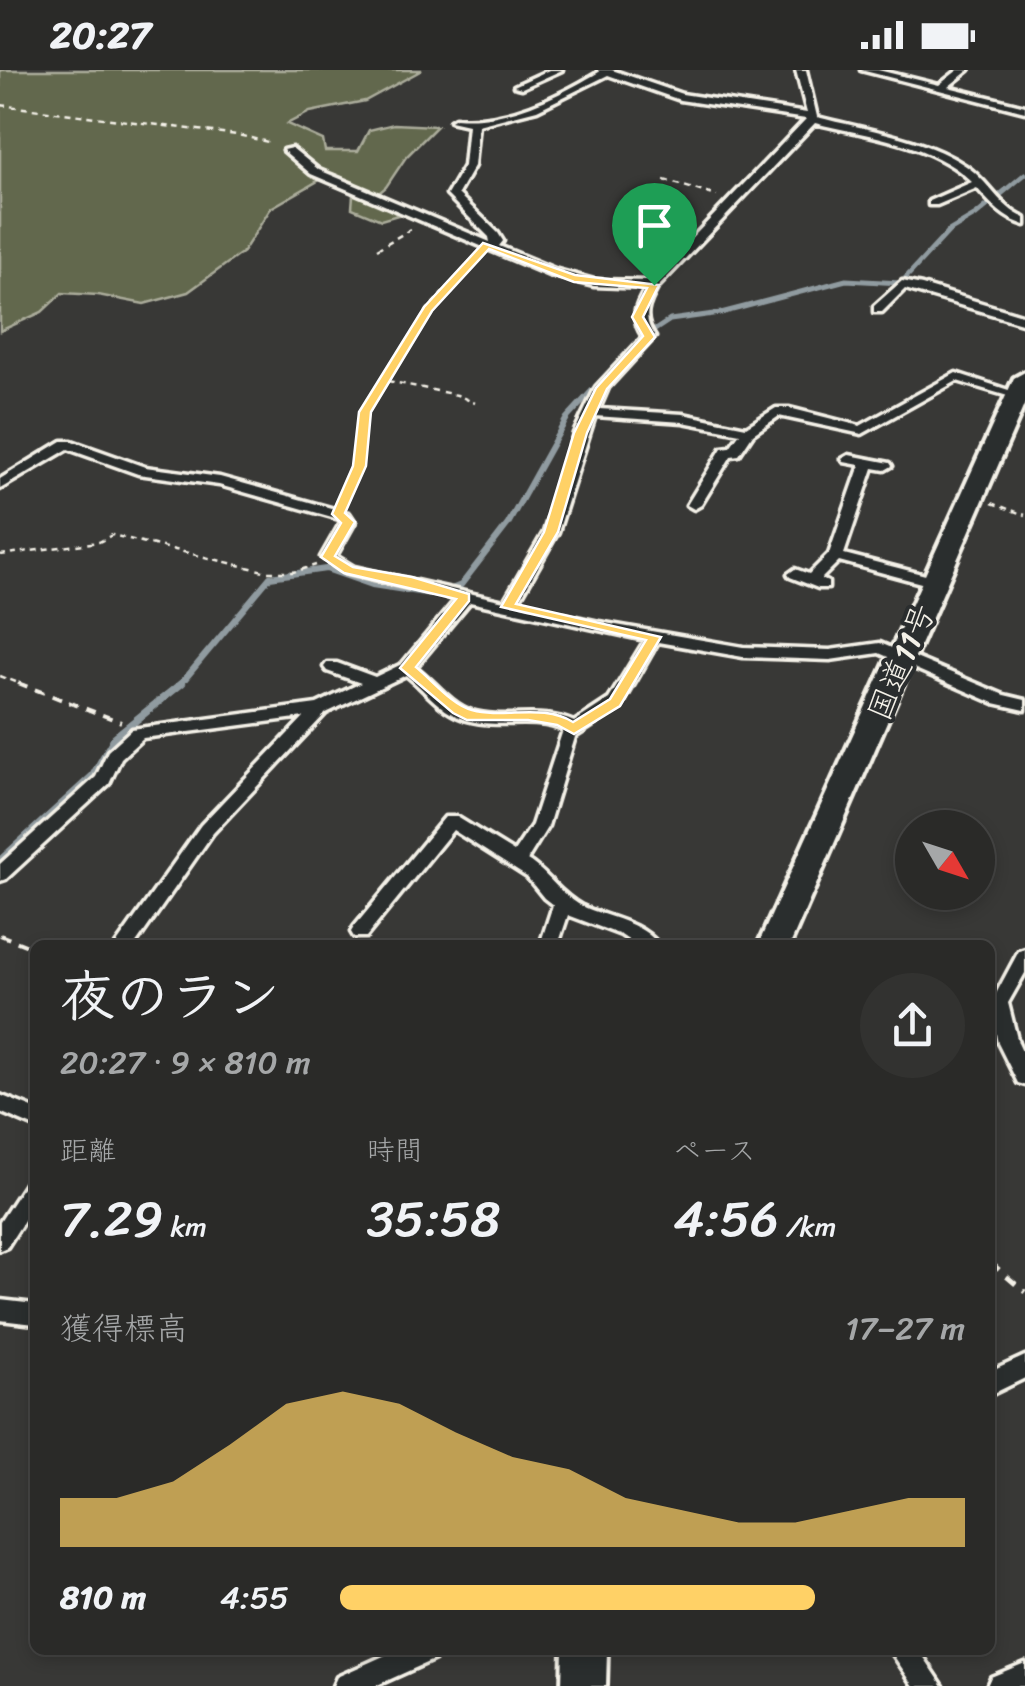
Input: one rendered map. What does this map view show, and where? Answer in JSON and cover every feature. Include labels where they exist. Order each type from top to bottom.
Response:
[{"type":"highway","name":"国道11号","points":[[776,940],[1021,386]]},
{"type":"highway","points":[[584,1686],[585,1655]]},
{"type":"street","points":[[519,86],[557,70]]},
{"type":"street","points":[[801,70],[812,118]]},
{"type":"street","points":[[866,70],[1025,109]]},
{"type":"street","points":[[941,88],[964,70]]},
{"type":"street","points":[[455,122],[473,124],[583,88],[604,71],[680,97],[812,118],[933,153],[962,168],[980,183],[996,206],[1025,222]]},
{"type":"street","points":[[508,607],[551,532],[590,412],[602,388],[649,337],[638,317],[654,285],[812,118]]},
{"type":"street","points":[[473,124],[468,138],[469,166],[452,188],[452,195],[494,235],[497,242],[490,246]]},
{"type":"street","points":[[288,150],[315,172],[574,278],[654,285]]},
{"type":"street","points":[[933,203],[980,183]]},
{"type":"street","points":[[878,309],[902,285],[1025,320]]},
{"type":"street","points":[[694,505],[728,451],[734,452],[748,431],[776,412],[862,430],[956,377],[1021,386]]},
{"type":"street","points":[[590,412],[683,418],[748,431]]},
{"type":"street","points":[[0,484],[67,444],[143,471],[220,481],[338,514],[348,522],[329,559],[349,570],[654,637],[774,656],[830,655],[880,648],[1000,699],[1025,705]]},
{"type":"street","points":[[850,459],[885,466]]},
{"type":"street","points":[[795,574],[818,583],[836,556],[868,462]]},
{"type":"street","points":[[832,508],[851,512]]},
{"type":"street","points":[[836,556],[936,582]]},
{"type":"street","points":[[0,874],[103,780],[114,756],[138,733],[320,709],[407,668],[464,598]]},
{"type":"street","points":[[516,862],[540,826],[574,728],[615,702],[654,637]]},
{"type":"street","points":[[332,667],[378,684]]},
{"type":"street","points":[[407,668],[458,710],[472,716],[528,715],[561,721],[574,728]]},
{"type":"street","points":[[129,940],[207,829],[320,709]]},
{"type":"street","points":[[360,932],[451,821],[516,862],[563,902],[642,940]]},
{"type":"street","points":[[551,940],[563,902]]},
{"type":"street","points":[[1025,956],[995,1002],[1025,1077]]},
{"type":"street","points":[[0,1103],[30,1116]]},
{"type":"street","points":[[0,1240],[26,1213]]},
{"type":"street","points":[[0,1310],[30,1313]]},
{"type":"street","points":[[995,1382],[1025,1367]]},
{"type":"street","points":[[346,1686],[415,1655]]},
{"type":"street","points":[[908,1655],[930,1686]]},
{"type":"street","points":[[1000,1686],[1025,1676]]},
{"type":"path","points":[[0,105],[238,134],[288,150]]},
{"type":"path","points":[[664,180],[733,201]]},
{"type":"path","points":[[338,514],[360,466],[365,412],[428,309],[490,246]]},
{"type":"path","points":[[386,380],[457,395],[475,403]]},
{"type":"path","points":[[974,496],[1025,515]]},
{"type":"path","points":[[0,556],[99,542],[112,535],[268,572],[304,570],[329,559]]},
{"type":"path","points":[[0,676],[124,723],[138,733]]},
{"type":"path","points":[[0,935],[30,947]]},
{"type":"path","points":[[995,1266],[1025,1292]]},
{"type":"green space","points":[[0,70],[422,70],[365,101],[310,112],[287,124],[323,140],[325,151],[358,151],[369,130],[394,124],[437,126],[373,198],[398,215],[381,220],[352,208],[354,182],[332,173],[271,208],[243,252],[188,292],[144,304],[62,293],[42,312],[0,331]]},
{"type":"waterway","points":[[639,341],[670,320],[721,313],[846,280],[901,283],[949,231],[976,215],[1025,174]]},
{"type":"waterway","points":[[181,684],[270,577],[326,569],[372,585],[437,595],[461,585],[508,524],[567,418],[639,341]]},
{"type":"waterway","points":[[0,861],[93,776],[115,737],[181,684]]},
{"type":"route","points":[[487,245],[528,264],[594,283],[654,285],[638,317],[649,337],[602,388],[580,433],[551,532],[508,607],[654,637],[624,692],[599,714],[574,728],[561,721],[528,715],[472,716],[458,710],[407,668],[464,598],[412,582],[349,570],[328,557],[348,522],[338,514],[360,466],[365,412],[408,348],[428,309],[487,245]]}]
